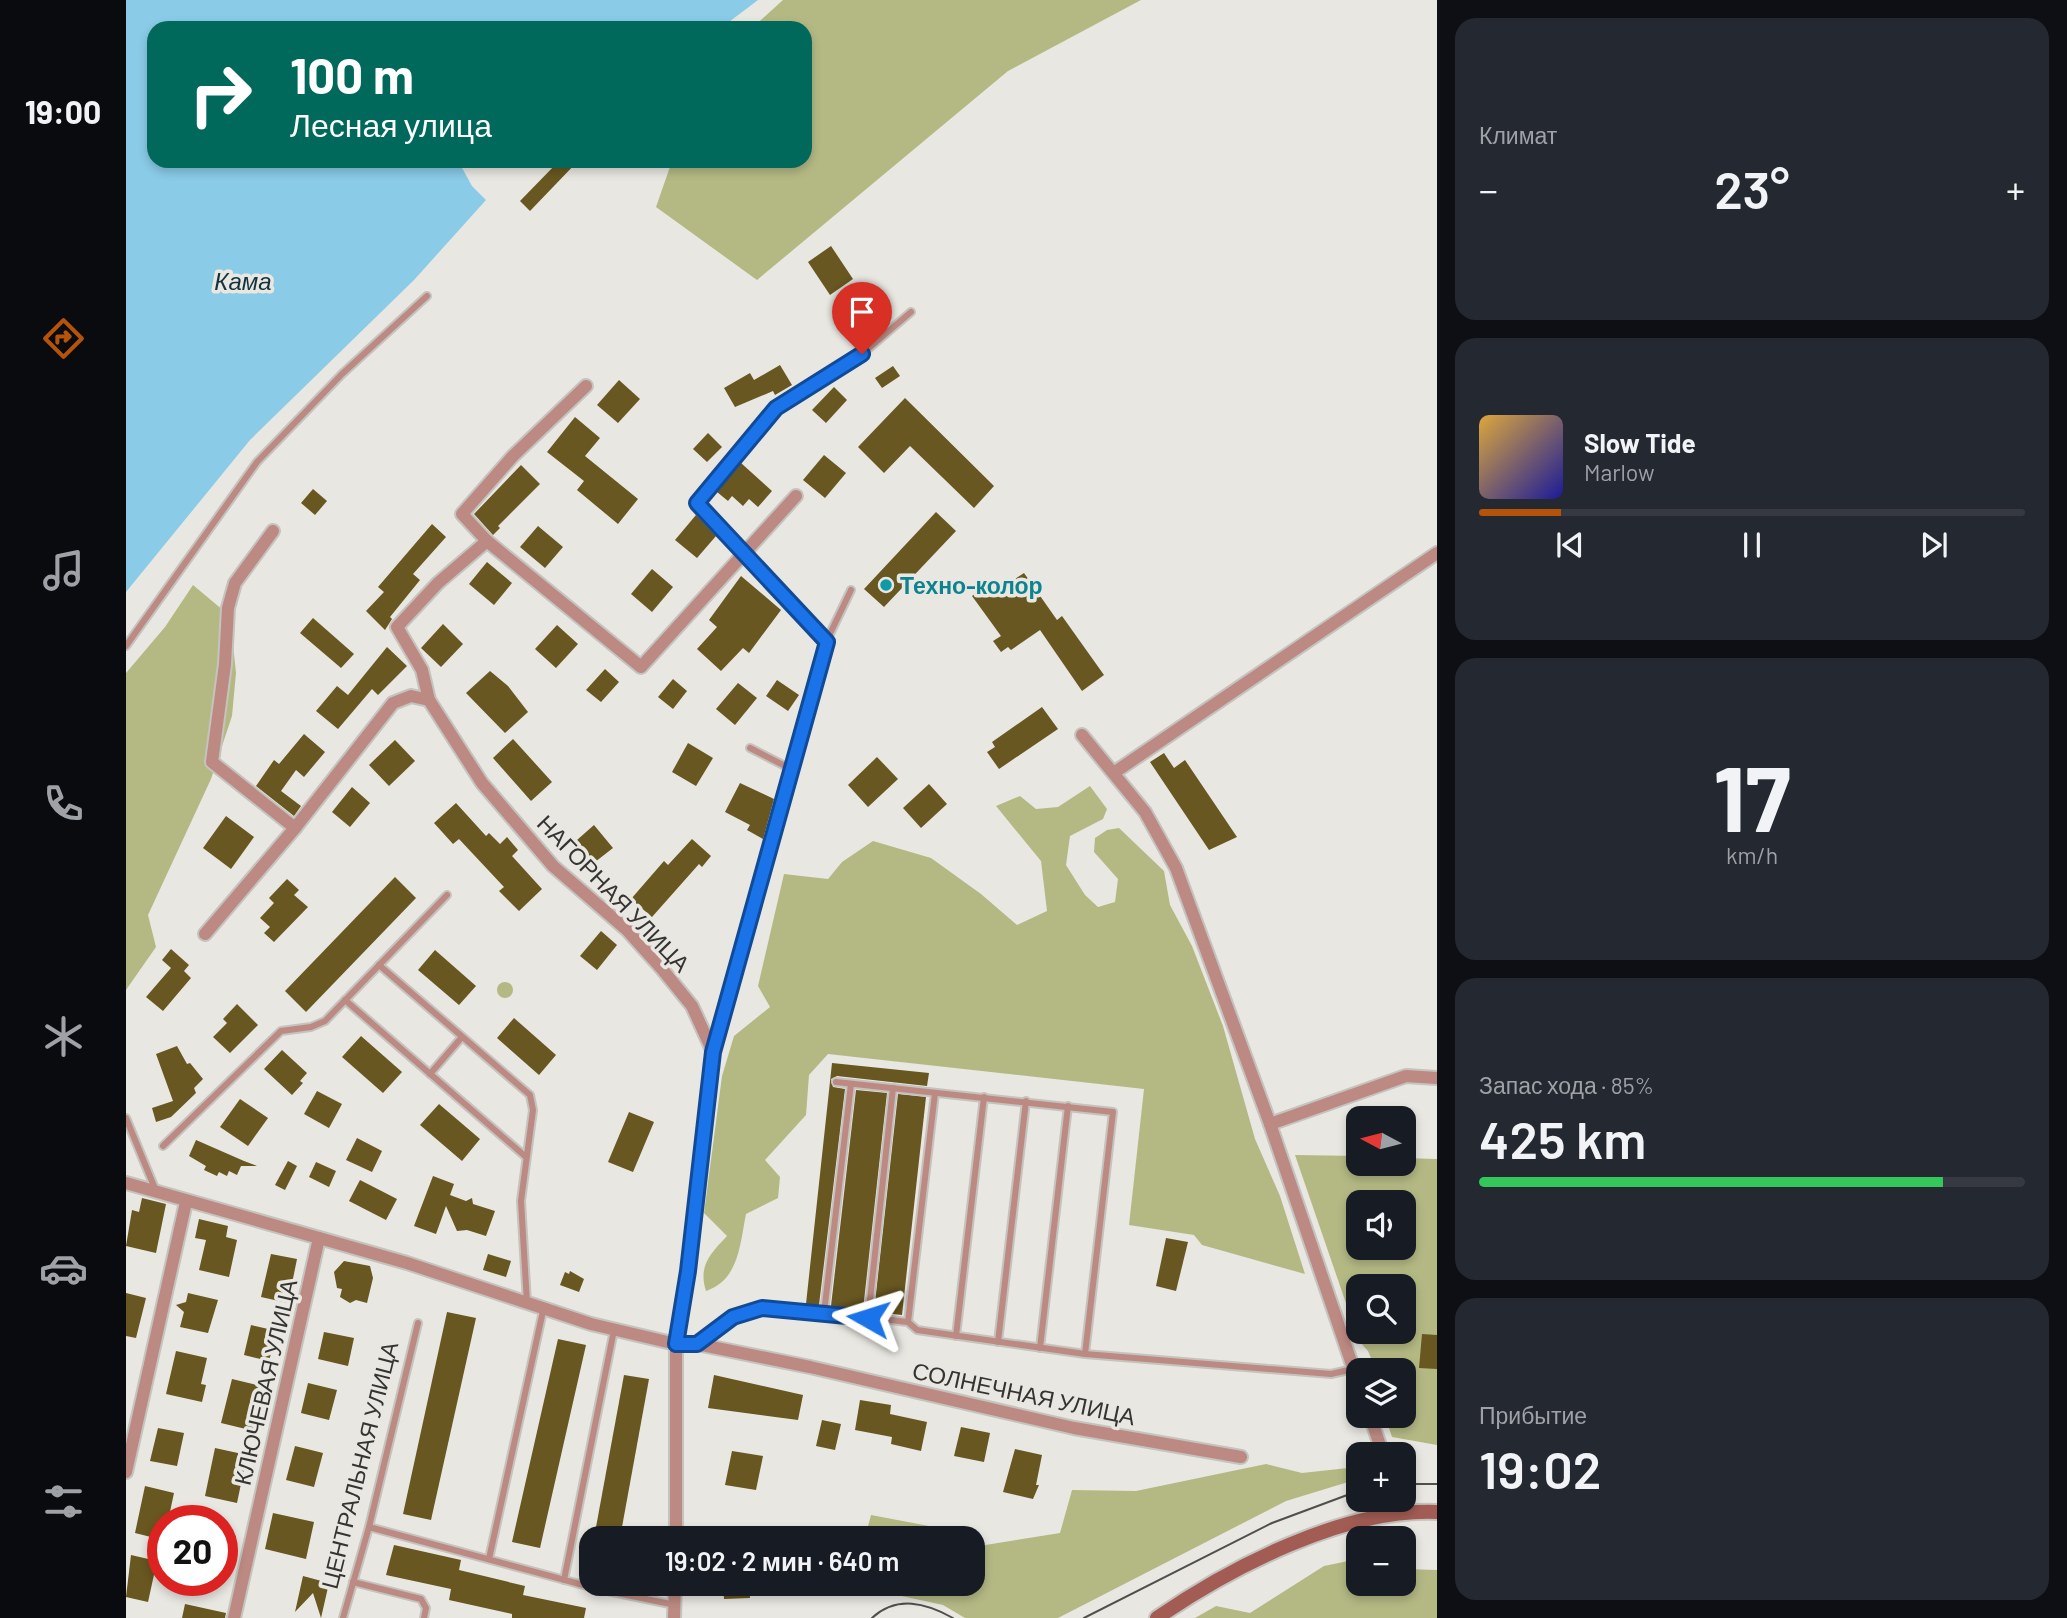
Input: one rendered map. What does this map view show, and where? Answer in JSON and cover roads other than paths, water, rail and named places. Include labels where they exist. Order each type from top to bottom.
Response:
[{"type":"street","points":[[676,1526],[676,1344],[688,1271],[713,1052],[827,642],[697,503],[776,408],[862,354]]},
{"type":"street","points":[[586,386],[513,456],[462,514],[487,541],[641,667],[796,496]]},
{"type":"street","points":[[273,531],[235,583],[212,762],[295,828]]},
{"type":"street","name":"НАГОРНАЯ УЛИЦА","points":[[487,541],[438,583],[397,627],[422,670],[429,700],[482,782],[553,866],[627,930],[670,978],[692,1006],[713,1052]]},
{"type":"street","points":[[1115,772],[1437,553]]},
{"type":"street","points":[[205,934],[295,828],[393,703],[411,696],[429,700]]},
{"type":"street","points":[[1082,735],[1115,772],[1145,812],[1176,868],[1270,1124],[1349,1358]]},
{"type":"street","points":[[1270,1124],[1406,1076],[1437,1078]]},
{"type":"street","points":[[126,1183],[407,1263],[543,1311]]},
{"type":"street","points":[[126,1472],[186,1202]]},
{"type":"street","name":"КЛЮЧЕВАЯ УЛИЦА","points":[[234,1618],[319,1238]]},
{"type":"street","name":"СОЛНЕЧНАЯ УЛИЦА","points":[[543,1311],[676,1344],[697,1344],[810,1367],[1074,1428],[1241,1457]]},
{"type":"street","points":[[1416,1509],[1437,1512]]},
{"type":"street","points":[[1157,1618],[1228,1575],[1282,1550],[1383,1512]]},
{"type":"lane","points":[[126,646],[257,462],[342,374],[427,296]]},
{"type":"lane","points":[[862,354],[911,312]]},
{"type":"lane","points":[[827,642],[850,590]]},
{"type":"lane","points":[[750,748],[791,769]]},
{"type":"lane","points":[[163,1146],[281,1031],[318,1025],[447,895]]},
{"type":"lane","points":[[379,965],[530,1095],[533,1110],[521,1212],[527,1304]]},
{"type":"lane","points":[[345,1000],[526,1157]]},
{"type":"lane","points":[[430,1074],[462,1037]]},
{"type":"lane","points":[[836,1082],[1113,1112],[1085,1354]]},
{"type":"lane","points":[[824,1313],[851,1084]]},
{"type":"lane","points":[[868,1318],[893,1088]]},
{"type":"lane","points":[[908,1322],[934,1093]]},
{"type":"lane","points":[[956,1336],[984,1097]]},
{"type":"lane","points":[[998,1342],[1026,1101]]},
{"type":"lane","points":[[1040,1348],[1068,1106]]},
{"type":"lane","points":[[126,1118],[156,1191]]},
{"type":"lane","points":[[697,1344],[711,1331],[748,1310],[777,1308],[908,1322],[917,1331],[1085,1354],[1331,1374],[1346,1371]]},
{"type":"lane","points":[[489,1559],[543,1311]]},
{"type":"lane","name":"ЦЕНТРАЛЬНАЯ УЛИЦА","points":[[343,1618],[369,1527],[418,1323]]},
{"type":"lane","points":[[564,1580],[614,1330]]},
{"type":"lane","points":[[369,1527],[674,1612]]},
{"type":"lane","points":[[352,1582],[421,1599],[426,1608],[424,1618]]},
{"type":"water","name":"Кама","points":[[126,0],[758,0],[730,21],[147,21],[147,168],[462,168],[472,186],[486,200],[414,280],[250,440],[126,592]]},
{"type":"tram line","points":[[1416,1484],[1437,1484]]},
{"type":"tram line","points":[[1084,1618],[1272,1523],[1346,1495]]},
{"type":"tram line","points":[[872,1618],[891,1606],[901,1604],[922,1605],[953,1618]]},
{"type":"place","name":"Техно-колор","points":[[886,585]]}]
